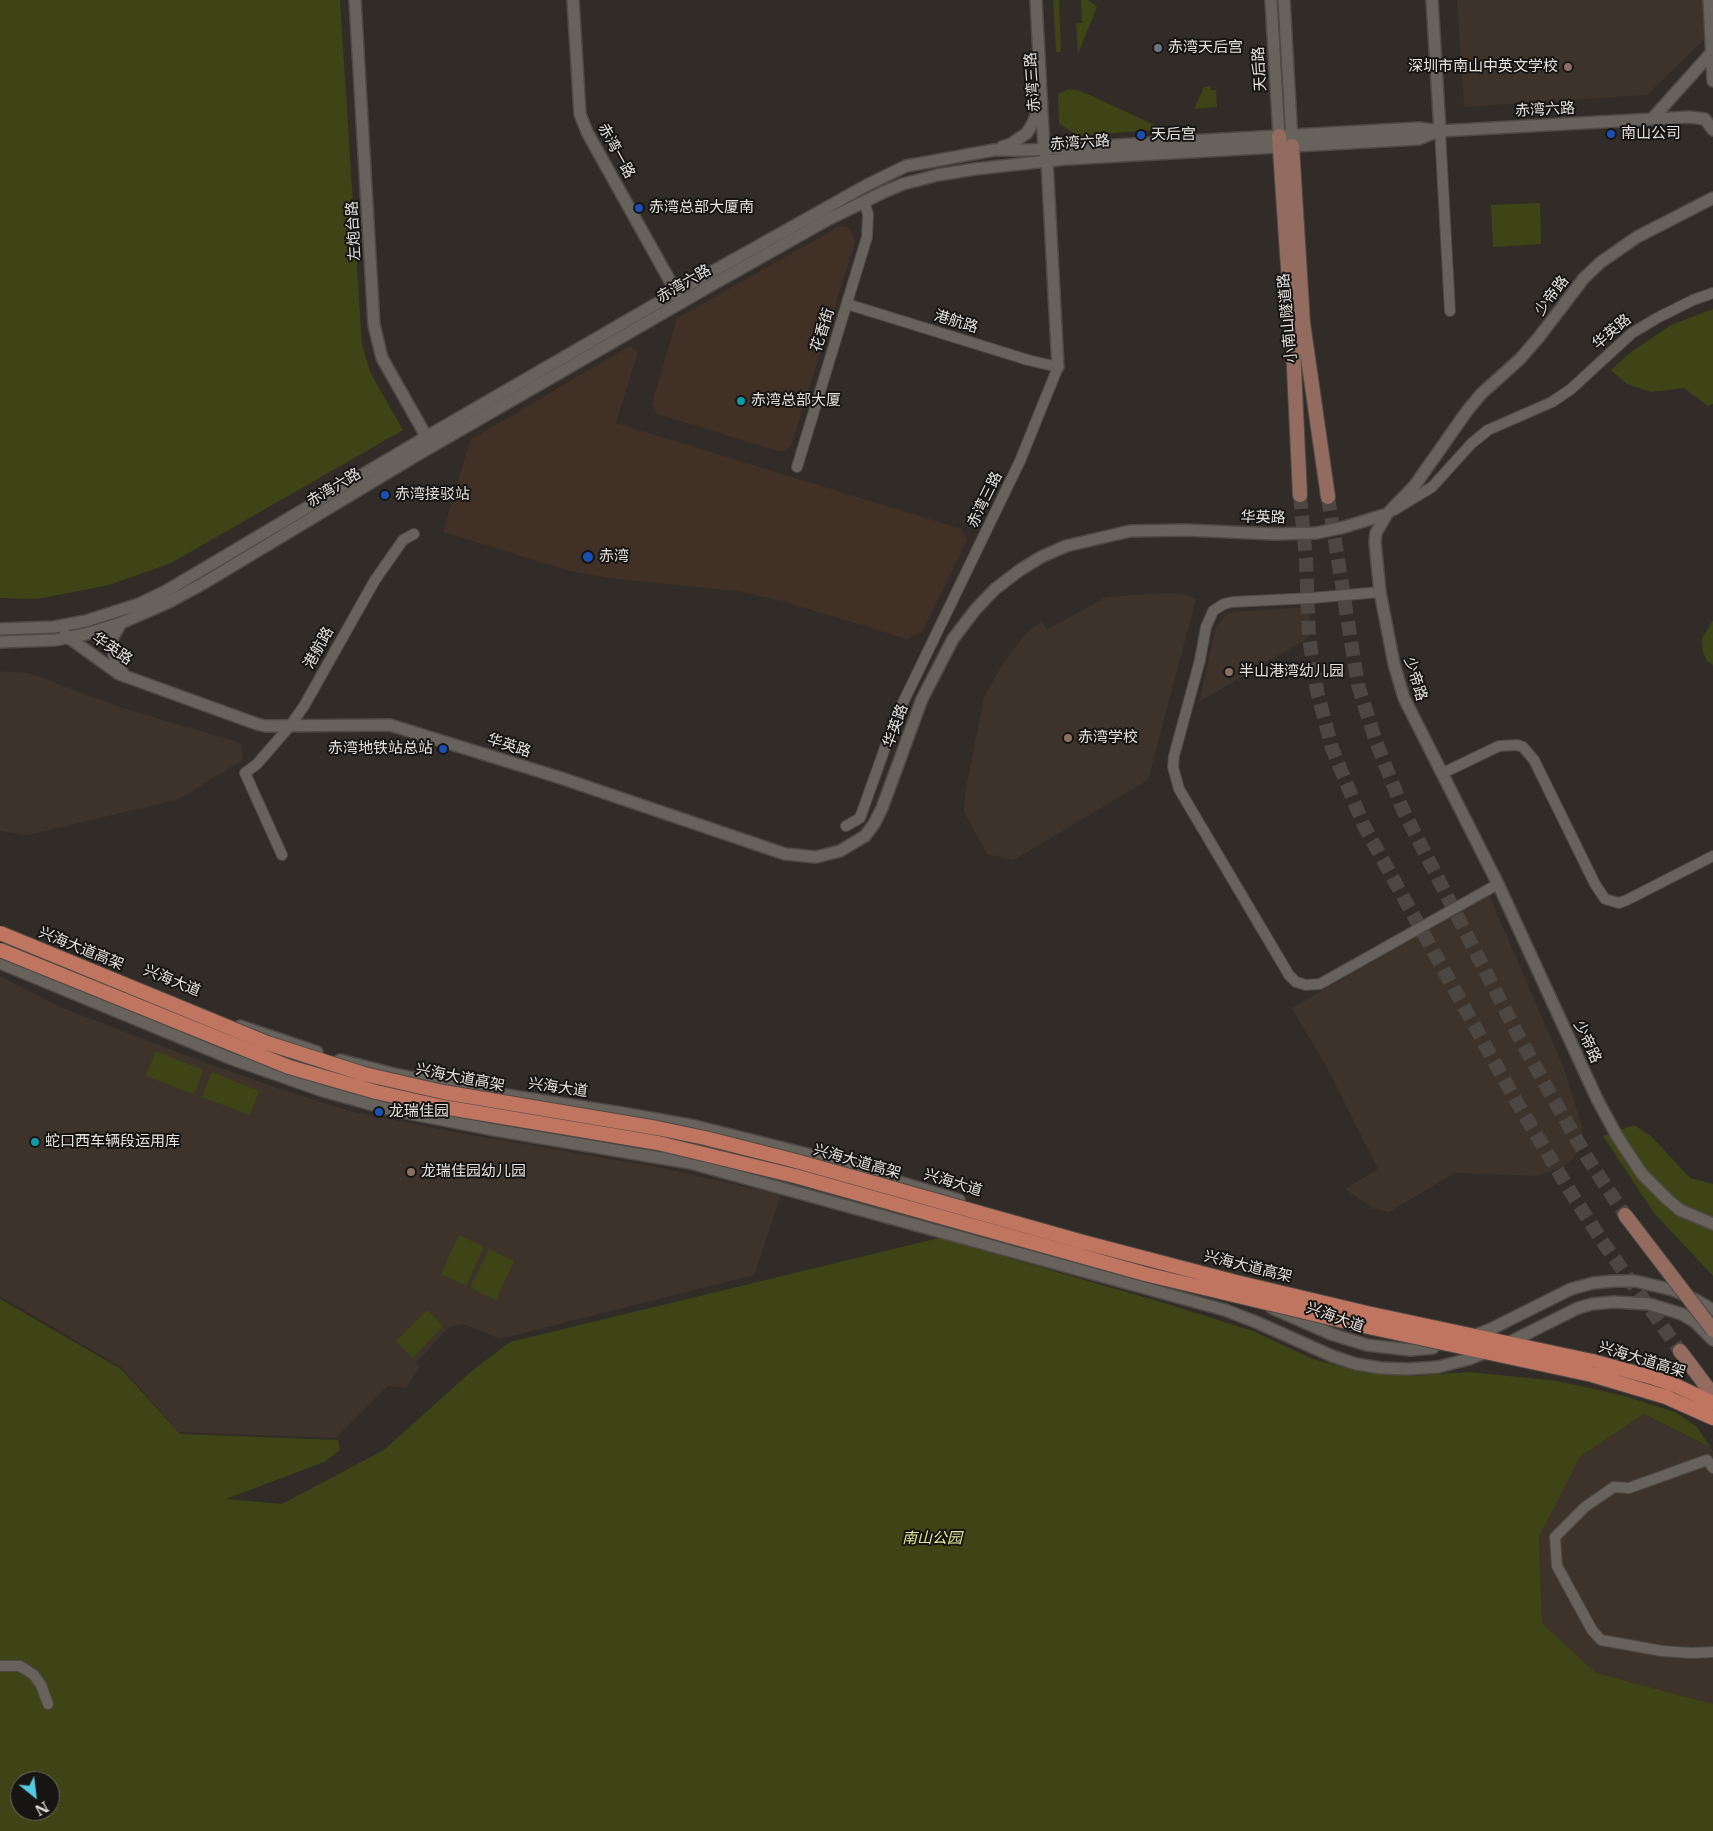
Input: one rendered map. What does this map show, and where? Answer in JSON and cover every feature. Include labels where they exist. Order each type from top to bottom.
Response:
[{"type":"main road","name":"小南山隧道路","points":[[1286,141],[1300,495]]},
{"type":"main road","name":"小南山隧道路","points":[[1286,141],[1303,323],[1328,497]]},
{"type":"main road","name":"兴海大道高架","points":[[0,933],[267,1043],[364,1074],[442,1092],[657,1128],[705,1138],[796,1161],[1083,1242],[1232,1281],[1367,1313],[1628,1370],[1676,1386],[1713,1402]]},
{"type":"main road","name":"兴海大道高架","points":[[0,950],[240,1048],[323,1078],[443,1107],[658,1143],[795,1176],[1145,1274],[1364,1326],[1620,1382],[1666,1397],[1713,1418]]},
{"type":"main road","points":[[1625,1216],[1713,1330]]},
{"type":"main road","points":[[1680,1351],[1713,1394]]},
{"type":"street","name":"左炮台路","points":[[355,0],[374,325],[382,358],[429,442]]},
{"type":"street","name":"赤湾一路","points":[[573,0],[580,114],[587,132],[679,297]]},
{"type":"street","name":"赤湾三路","points":[[1036,0],[1042,97],[1048,153]]},
{"type":"street","name":"赤湾三路","points":[[846,826],[860,818],[896,717],[1020,461],[1058,367],[1043,0]]},
{"type":"street","name":"天后路","points":[[1271,0],[1286,141]]},
{"type":"street","name":"天后路","points":[[1284,0],[1286,141]]},
{"type":"street","points":[[1432,0],[1450,311]]},
{"type":"street","points":[[1709,0],[1713,81]]},
{"type":"street","points":[[1652,119],[1712,52]]},
{"type":"street","points":[[994,150],[1011,144],[1027,133],[1037,114],[1042,97]]},
{"type":"street","name":"赤湾六路","points":[[0,629],[54,626],[98,617],[139,604],[166,591],[429,442],[892,172],[906,166],[994,150],[1048,153],[1286,141],[1419,139],[1440,131],[1695,117],[1712,122]]},
{"type":"street","name":"赤湾六路","points":[[679,297],[829,219],[903,184],[1048,153]]},
{"type":"street","name":"少帝路","points":[[1713,198],[1637,237],[1601,262],[1584,278],[1520,359],[1481,394],[1453,430],[1415,485],[1387,514],[1376,533],[1375,542],[1380,592],[1398,680],[1410,714],[1443,773],[1498,884],[1597,1099],[1642,1174],[1680,1210],[1713,1224]]},
{"type":"street","name":"花香街","points":[[797,467],[867,237],[868,214],[864,202]]},
{"type":"street","name":"华英路","points":[[54,626],[105,665],[124,676],[257,724],[265,726],[390,726],[561,778],[785,854],[816,857],[840,852],[865,836],[874,824],[882,808],[922,699],[952,639],[995,589],[1020,570],[1041,557],[1066,546],[1130,531],[1186,530],[1275,534],[1316,533],[1341,528],[1387,514],[1432,487],[1472,443],[1488,430],[1552,402],[1571,389],[1632,333],[1664,314],[1713,293]]},
{"type":"street","name":"港航路","points":[[847,304],[1028,360],[1058,367]]},
{"type":"street","name":"赤湾六路","points":[[0,642],[69,638],[120,623],[151,611],[204,584],[429,442]]},
{"type":"street","name":"港航路","points":[[282,855],[245,773],[257,764],[290,726],[304,706],[375,580],[403,540],[414,534]]},
{"type":"street","points":[[1380,592],[1312,598],[1242,600],[1224,604],[1213,611],[1206,627],[1200,660],[1174,756],[1173,766],[1179,789],[1289,975],[1296,982],[1306,985],[1320,984],[1498,884]]},
{"type":"street","points":[[120,623],[113,637],[112,645],[114,659],[124,676]]},
{"type":"street","points":[[1443,773],[1500,746],[1509,744],[1523,747],[1534,760],[1595,884],[1605,899],[1619,902],[1627,900],[1713,856]]},
{"type":"street","name":"兴海大道","points":[[0,926],[239,1025],[334,1058],[408,1077],[493,1094],[631,1114],[695,1126],[752,1140],[1138,1254],[1226,1288],[1348,1340],[1387,1348],[1410,1350],[1433,1348],[1454,1343],[1491,1329],[1571,1289],[1614,1280],[1635,1281],[1673,1290],[1713,1310]]},
{"type":"street","points":[[0,963],[232,1059],[332,1094],[421,1116],[690,1163],[1224,1310],[1332,1356],[1356,1364],[1381,1368],[1408,1369],[1438,1367],[1469,1359],[1498,1348],[1578,1308],[1592,1304],[1614,1302],[1649,1304],[1682,1314],[1695,1322],[1713,1340]]},
{"type":"street","points":[[1713,1468],[1707,1460],[1629,1488],[1614,1487],[1585,1507],[1555,1537],[1557,1566],[1592,1630],[1601,1640],[1662,1651],[1713,1652]]},
{"type":"street","points":[[0,1666],[20,1666],[34,1675],[41,1684],[48,1704]]},
{"type":"shaded area","name":"深圳市南山中英文学校","points":[[1457,0],[1702,0],[1704,40],[1647,95],[1464,107]]},
{"type":"shaded area","points":[[840,226],[851,230],[855,242],[791,446],[782,452],[657,414],[652,404],[677,318]]},
{"type":"shaded area","points":[[629,346],[638,352],[616,423],[962,529],[967,540],[922,633],[907,639],[779,600],[736,591],[608,578],[570,571],[443,532],[470,440]]},
{"type":"shaded area","name":"赤湾学校","points":[[1167,593],[1184,594],[1196,599],[1148,780],[1014,860],[987,854],[964,812],[965,794],[984,697],[1000,668],[1026,633],[1042,621],[1047,630],[1106,597]]},
{"type":"shaded area","name":"半山港湾幼儿园","points":[[1307,607],[1311,627],[1308,638],[1199,702],[1216,627],[1225,616],[1231,612]]},
{"type":"shaded area","points":[[0,671],[29,673],[123,708],[241,743],[243,760],[179,799],[29,835],[0,831]]},
{"type":"shaded area","points":[[1489,895],[1563,1066],[1581,1123],[1583,1140],[1574,1158],[1564,1167],[1537,1176],[1455,1173],[1389,1212],[1374,1209],[1345,1189],[1378,1169],[1327,1068],[1292,1008]]},
{"type":"shaded area","points":[[0,976],[58,1006],[185,1055],[283,1090],[350,1111],[465,1134],[658,1167],[781,1195],[754,1275],[500,1339],[463,1324],[449,1327],[415,1364],[420,1367],[406,1388],[388,1386],[336,1438],[179,1432],[121,1367],[0,1296]]},
{"type":"shaded area","points":[[1644,1414],[1710,1447],[1713,1451],[1713,1704],[1596,1673],[1542,1623],[1539,1537],[1580,1457]]},
{"type":"green space","points":[[0,0],[340,0],[362,345],[371,374],[403,430],[171,563],[109,585],[38,599],[0,598]]},
{"type":"green space","points":[[1053,0],[1059,0],[1061,52],[1056,52]]},
{"type":"green space","points":[[1081,0],[1088,0],[1097,7],[1078,54],[1076,23],[1082,23]]},
{"type":"green space","points":[[1211,86],[1211,90],[1216,90],[1217,107],[1194,109],[1204,87]]},
{"type":"green space","points":[[1069,89],[1092,96],[1163,129],[1077,136],[1059,123],[1058,94]]},
{"type":"green space","points":[[1540,203],[1541,244],[1493,247],[1491,205]]},
{"type":"green space","points":[[1713,309],[1713,404],[1708,406],[1684,388],[1651,392],[1627,384],[1611,370],[1631,352],[1671,325]]},
{"type":"green space","points":[[1713,620],[1713,665],[1707,661],[1703,652],[1702,639]]},
{"type":"green space","points":[[156,1051],[203,1070],[194,1094],[146,1076]]},
{"type":"green space","points":[[212,1072],[259,1091],[250,1115],[202,1097]]},
{"type":"green space","points":[[1634,1125],[1652,1137],[1690,1178],[1713,1184],[1713,1276],[1654,1213],[1603,1136]]},
{"type":"green space","points":[[459,1235],[484,1247],[466,1286],[441,1274]]},
{"type":"green space","name":"南山公园","points":[[939,1238],[1161,1302],[1253,1331],[1313,1359],[1364,1373],[1412,1376],[1469,1372],[1558,1381],[1625,1396],[1677,1413],[1697,1427],[1710,1447],[1644,1414],[1580,1457],[1539,1537],[1542,1623],[1596,1673],[1713,1704],[1713,1831],[0,1831],[0,1299],[121,1369],[180,1434],[338,1440],[340,1450],[324,1462],[226,1499],[282,1504],[384,1450],[473,1370],[510,1342]]},
{"type":"green space","points":[[489,1249],[514,1261],[496,1300],[470,1288]]},
{"type":"green space","points":[[427,1310],[443,1326],[413,1358],[396,1341]]},
{"type":"tunnel","points":[[1300,495],[1306,559],[1309,637],[1317,691],[1332,748],[1364,826],[1515,1099],[1568,1188],[1602,1241],[1680,1351]]},
{"type":"tunnel","points":[[1328,497],[1358,685],[1375,739],[1403,810],[1519,1037],[1588,1159],[1625,1215]]},
{"type":"place","name":"赤湾天后宫","points":[[1158,48]]},
{"type":"place","name":"深圳市南山中英文学校","points":[[1568,67]]},
{"type":"place","name":"南山公司","points":[[1611,134]]},
{"type":"place","name":"天后宫","points":[[1141,135]]},
{"type":"place","name":"赤湾总部大厦南","points":[[639,208]]},
{"type":"place","name":"赤湾总部大厦","points":[[741,401]]},
{"type":"place","name":"赤湾接驳站","points":[[385,495]]},
{"type":"place","name":"赤湾","points":[[588,557]]},
{"type":"place","name":"半山港湾幼儿园","points":[[1229,672]]},
{"type":"place","name":"赤湾学校","points":[[1068,738]]},
{"type":"place","name":"赤湾地铁站总站","points":[[443,749]]},
{"type":"place","name":"龙瑞佳园","points":[[379,1112]]},
{"type":"place","name":"蛇口西车辆段运用库","points":[[35,1142]]},
{"type":"place","name":"龙瑞佳园幼儿园","points":[[411,1172]]}]
